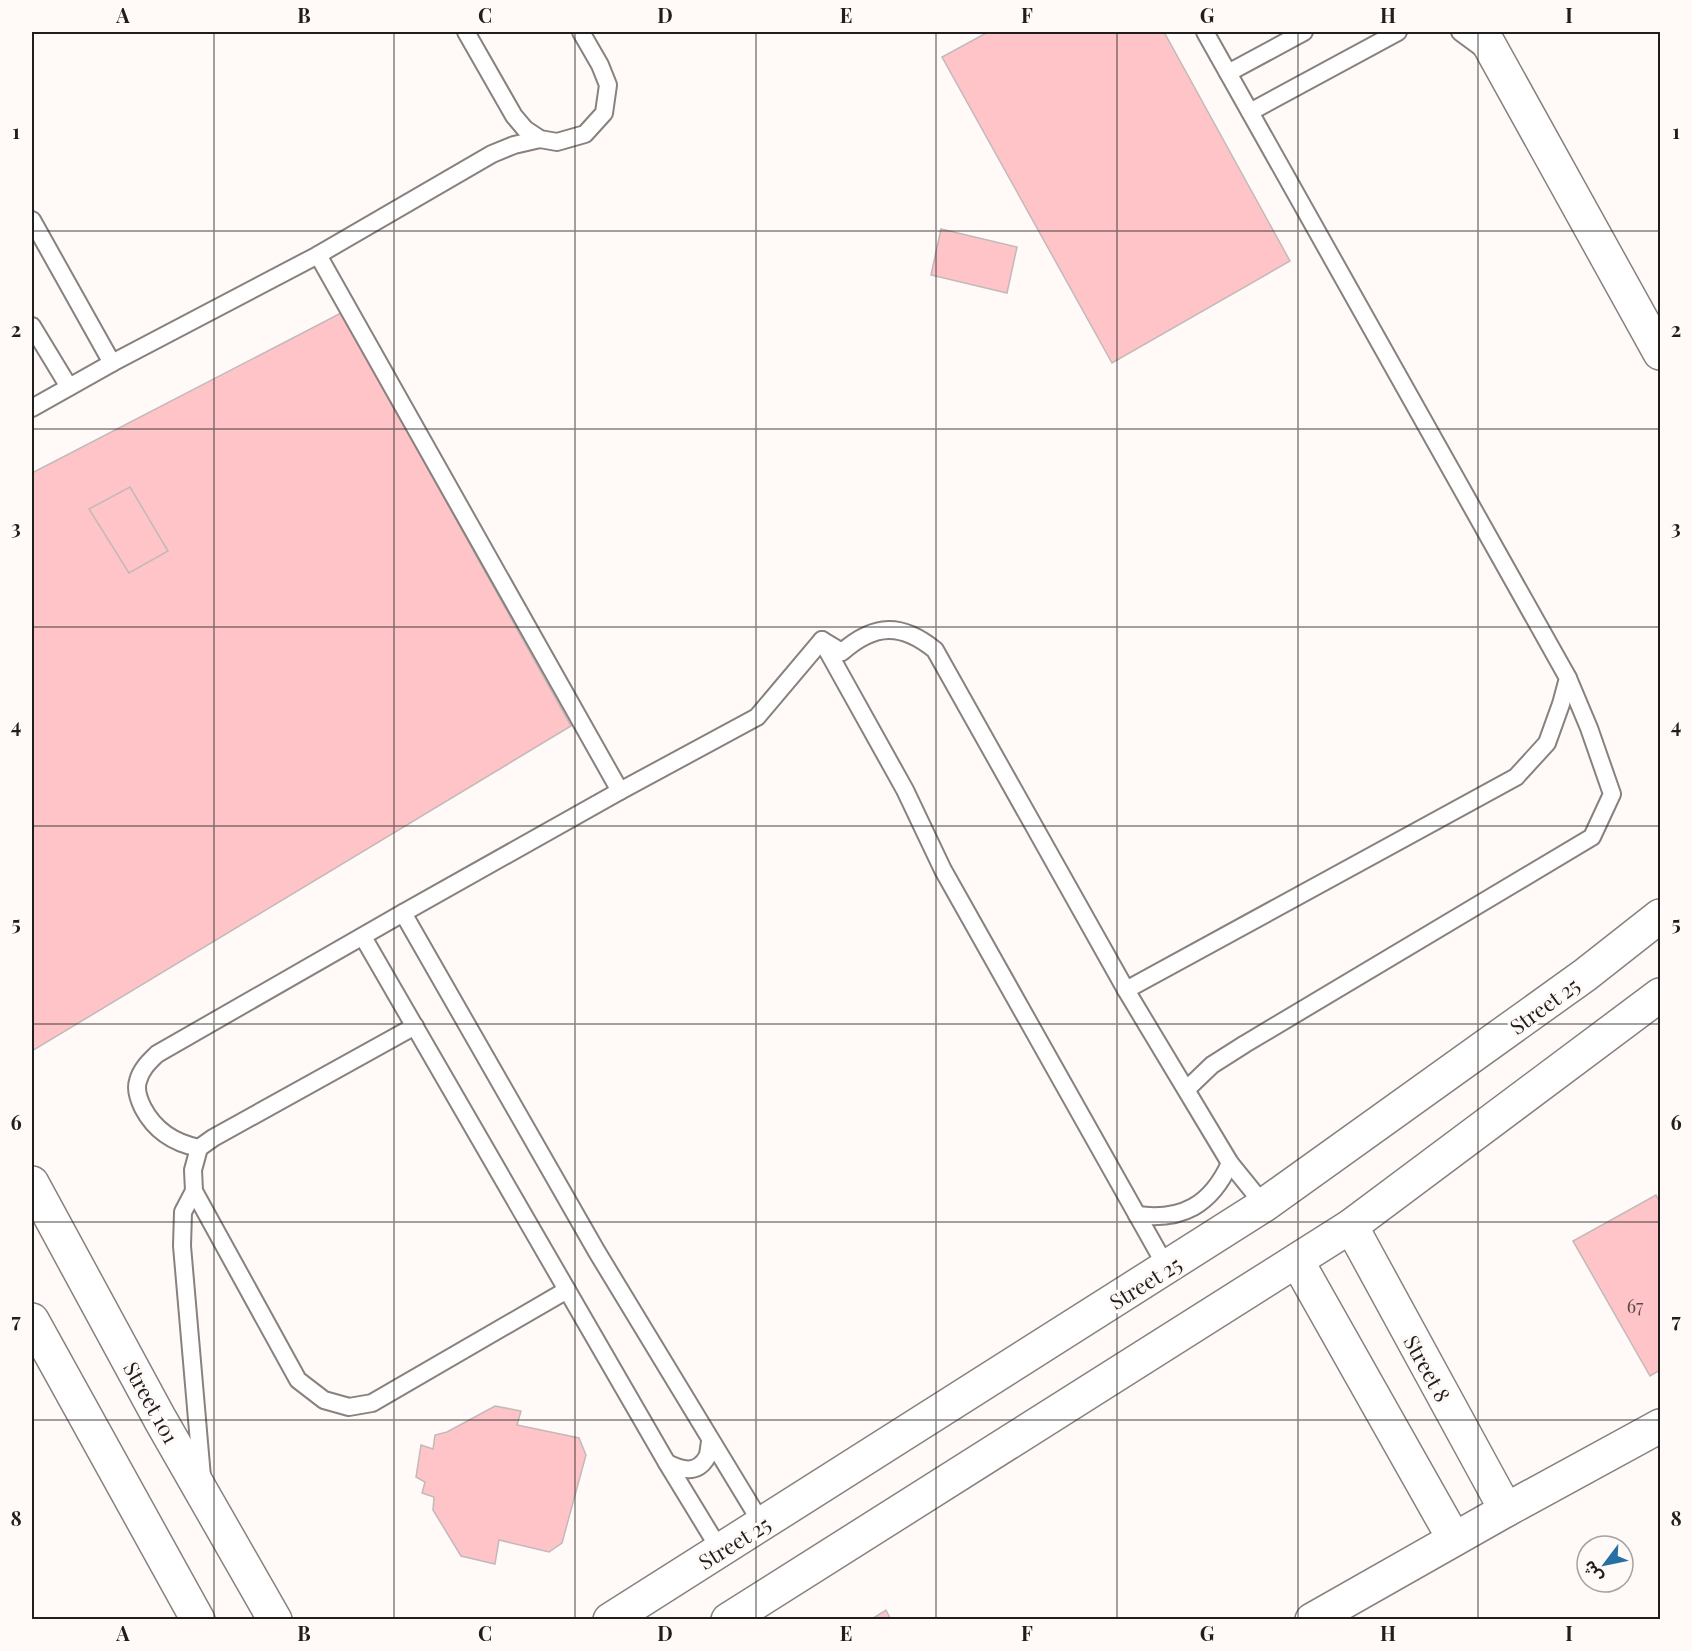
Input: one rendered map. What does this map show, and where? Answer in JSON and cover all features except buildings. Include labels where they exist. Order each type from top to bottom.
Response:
[{"type":"main road","points":[[1482,32],[1660,353]]},
{"type":"main road","name":"Street 25","points":[[610,1620],[1264,1206],[1585,975],[1660,916]]},
{"type":"main road","points":[[728,1620],[1351,1226],[1660,995]]},
{"type":"main road","name":"Street 101","points":[[32,1183],[274,1620]]},
{"type":"main road","name":"Street 8","points":[[1351,1226],[1506,1510]]},
{"type":"main road","points":[[1297,1260],[1454,1539]]},
{"type":"main road","points":[[32,1320],[198,1620]]},
{"type":"main road","points":[[1312,1620],[1660,1426]]},
{"type":"lane","points":[[466,32],[514,116],[525,129],[540,139]]},
{"type":"lane","points":[[32,408],[112,363],[318,255],[492,154],[514,145],[540,139],[557,142],[585,134],[603,113],[608,85],[600,65],[581,32]]},
{"type":"lane","points":[[1187,1089],[1212,1065],[1245,1044],[1592,837],[1612,794],[1589,728],[1568,678],[1205,32]]},
{"type":"lane","points":[[1228,73],[1304,32]]},
{"type":"lane","points":[[1250,112],[1398,32]]},
{"type":"lane","points":[[1460,32],[1499,62]]},
{"type":"lane","points":[[32,220],[112,363]]},
{"type":"lane","points":[[318,255],[620,791]]},
{"type":"lane","points":[[32,326],[69,387]]},
{"type":"lane","points":[[822,640],[842,652],[858,638],[878,631],[898,630],[919,636],[935,650],[1126,990],[1230,1163],[1264,1206]]},
{"type":"lane","points":[[199,1148],[183,1145],[165,1135],[150,1120],[139,1100],[137,1083],[144,1067],[157,1054],[620,791],[757,717],[822,640]]},
{"type":"lane","points":[[822,640],[905,790],[943,870],[1167,1268]]},
{"type":"lane","points":[[1126,990],[1516,777],[1547,743],[1568,678]]},
{"type":"lane","points":[[403,913],[597,1252],[710,1442],[762,1524]]},
{"type":"lane","points":[[363,937],[667,1463],[720,1550]]},
{"type":"lane","points":[[415,1026],[213,1138],[199,1148],[193,1170],[194,1191],[298,1380],[324,1400],[349,1407],[372,1402],[567,1290]]},
{"type":"lane","points":[[1137,1215],[1170,1216],[1186,1211],[1213,1192],[1223,1179],[1230,1163]]},
{"type":"lane","points":[[194,1191],[183,1212],[182,1246],[203,1493]]},
{"type":"lane","points":[[667,1463],[680,1470],[696,1468],[707,1457],[710,1442]]}]
